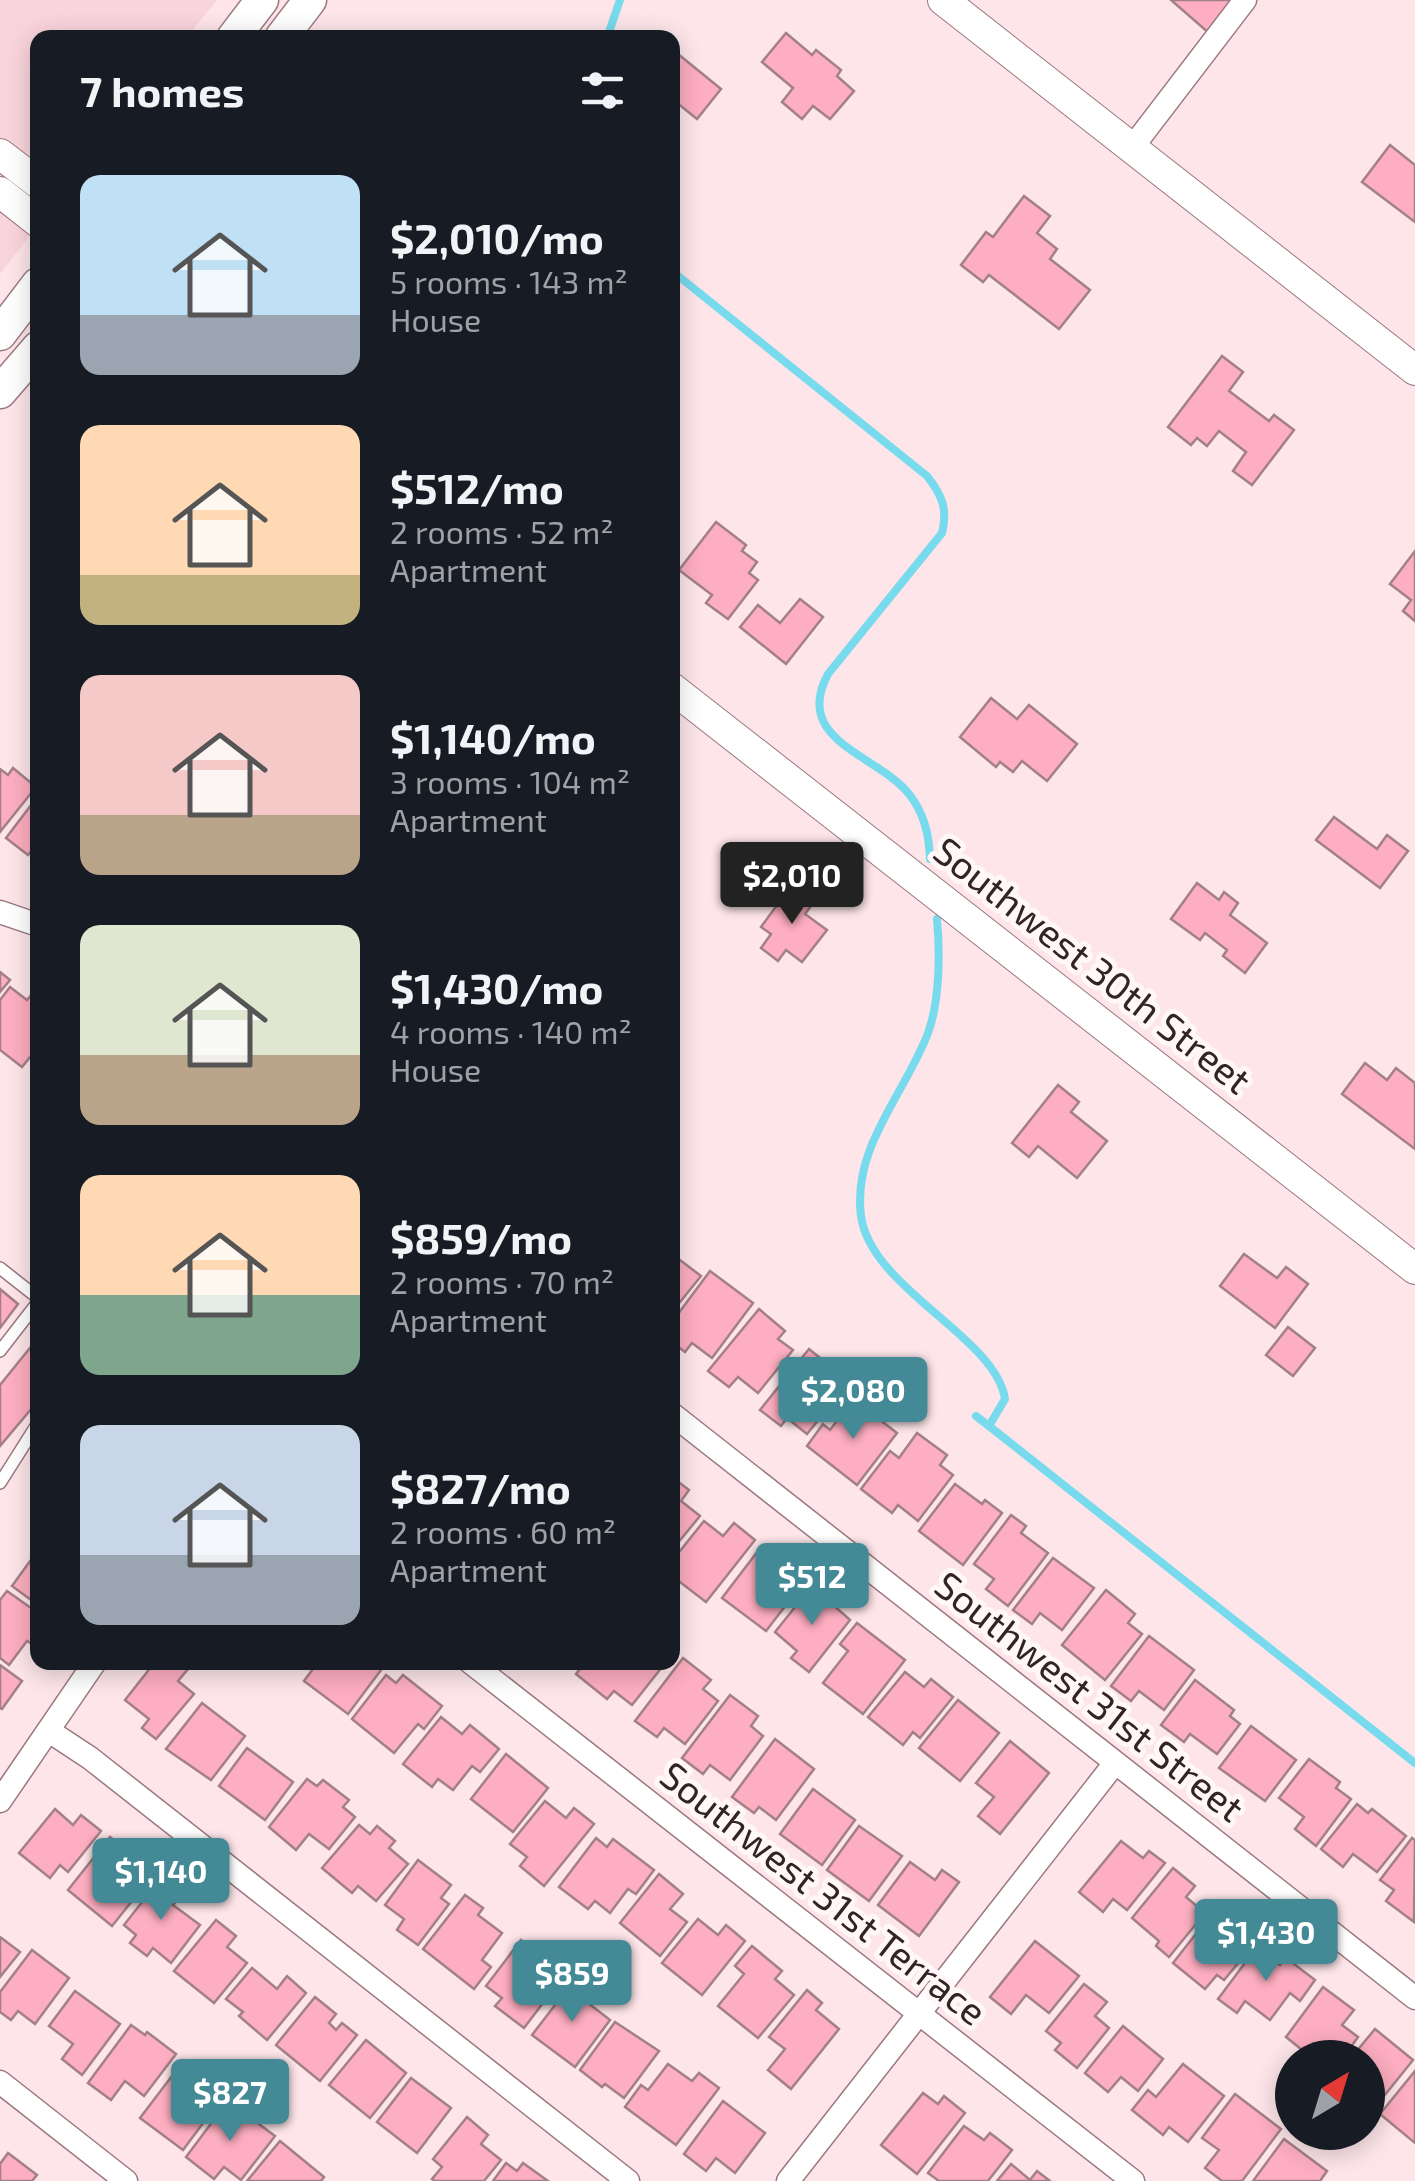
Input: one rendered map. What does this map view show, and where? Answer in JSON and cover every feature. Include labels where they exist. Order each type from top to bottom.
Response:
[{"type":"main road","points":[[239,30],[262,0]]},
{"type":"main road","points":[[287,30],[310,0]]},
{"type":"main road","points":[[0,334],[30,295]]},
{"type":"main road","points":[[0,392],[30,357]]},
{"type":"street","points":[[943,0],[1415,370]]},
{"type":"street","points":[[1131,148],[1245,0]]},
{"type":"street","points":[[0,154],[30,176]]},
{"type":"street","points":[[0,192],[30,216]]},
{"type":"street","name":"Southwest 30th Street","points":[[680,694],[1415,1270]]},
{"type":"street","points":[[0,912],[30,922]]},
{"type":"street","name":"Southwest 31st Street","points":[[680,1420],[1415,1998]]},
{"type":"street","points":[[0,1801],[90,1670]]},
{"type":"street","name":"Southwest 31st Terrace","points":[[480,1670],[1133,2181]]},
{"type":"street","points":[[48,1731],[90,1758],[628,2181]]},
{"type":"street","points":[[788,2181],[1115,1763]]},
{"type":"street","points":[[0,2082],[126,2181]]},
{"type":"lane","points":[[0,1268],[30,1293]]},
{"type":"lane","points":[[0,1351],[30,1311]]},
{"type":"lane","points":[[0,1484],[30,1437]]},
{"type":"shaded area","points":[[0,0],[217,0],[193,30],[30,30],[30,235],[0,274]]},
{"type":"building","points":[[1171,0],[1236,0],[1210,34]]},
{"type":"building","points":[[786,33],[812,55],[816,50],[841,70],[837,76],[854,91],[830,119],[813,106],[802,119],[782,102],[793,88],[762,62]]},
{"type":"building","points":[[680,56],[721,89],[697,119],[680,105]]},
{"type":"building","points":[[1390,145],[1415,165],[1415,222],[1362,182]]},
{"type":"building","points":[[1024,196],[1050,216],[1037,233],[1057,249],[1050,259],[1090,290],[1059,329],[989,275],[983,282],[961,265],[986,232],[993,237]]},
{"type":"building","points":[[1222,356],[1243,372],[1229,391],[1269,421],[1274,415],[1294,430],[1252,485],[1233,471],[1246,452],[1219,431],[1207,446],[1197,438],[1191,445],[1168,427]]},
{"type":"building","points":[[716,522],[746,545],[742,551],[757,562],[749,573],[758,580],[728,619],[706,603],[712,595],[680,569]]},
{"type":"building","points":[[1415,551],[1415,621],[1403,611],[1411,600],[1390,584]]},
{"type":"building","points":[[800,599],[823,617],[786,664],[740,627],[758,605],[780,623]]},
{"type":"building","points":[[991,698],[1017,719],[1029,705],[1077,744],[1047,781],[1022,761],[1013,772],[1000,762],[996,767],[960,737]]},
{"type":"building","points":[[13,768],[30,782],[30,794],[0,832],[0,769],[8,775]]},
{"type":"building","points":[[30,806],[30,853],[28,855],[6,838]]},
{"type":"building","points":[[1334,817],[1377,849],[1387,835],[1408,851],[1380,888],[1316,840]]},
{"type":"building","points":[[1197,883],[1219,900],[1224,892],[1238,903],[1230,915],[1267,943],[1245,973],[1223,956],[1227,950],[1205,933],[1200,940],[1171,919]]},
{"type":"building","points":[[791,886],[814,902],[805,914],[827,930],[802,962],[786,950],[778,961],[761,948],[771,934],[761,927]]},
{"type":"building","points":[[0,972],[10,980],[0,992]]},
{"type":"building","points":[[10,987],[27,1000],[30,996],[30,1057],[22,1067],[0,1050],[0,1000]]},
{"type":"building","points":[[1365,1063],[1387,1080],[1396,1068],[1415,1083],[1415,1149],[1342,1094]]},
{"type":"building","points":[[1058,1085],[1079,1102],[1071,1112],[1107,1141],[1077,1178],[1038,1146],[1029,1157],[1012,1143]]},
{"type":"building","points":[[1244,1254],[1277,1278],[1286,1267],[1308,1284],[1275,1328],[1220,1286]]},
{"type":"building","points":[[680,1260],[701,1276],[680,1302]]},
{"type":"building","points":[[710,1271],[753,1303],[712,1358],[692,1343],[685,1352],[680,1348],[680,1311]]},
{"type":"building","points":[[0,1289],[18,1304],[0,1328]]},
{"type":"building","points":[[759,1309],[785,1331],[778,1339],[793,1350],[758,1393],[738,1377],[729,1387],[708,1371]]},
{"type":"building","points":[[1288,1327],[1315,1348],[1293,1376],[1266,1355]]},
{"type":"building","points":[[30,1348],[30,1410],[0,1446],[0,1385]]},
{"type":"building","points":[[809,1349],[835,1370],[828,1379],[842,1391],[807,1434],[787,1418],[781,1426],[760,1410]]},
{"type":"building","points":[[853,1399],[897,1433],[857,1485],[807,1446],[823,1424],[830,1430]]},
{"type":"building","points":[[917,1433],[947,1455],[940,1465],[953,1475],[918,1521],[898,1505],[892,1513],[861,1489],[890,1451],[899,1458]]},
{"type":"building","points":[[680,1483],[689,1490],[681,1501],[700,1516],[680,1540]]},
{"type":"building","points":[[955,1484],[1002,1513],[963,1565],[919,1531]]},
{"type":"building","points":[[1011,1515],[1026,1526],[1021,1533],[1048,1553],[1008,1606],[986,1589],[994,1579],[974,1564]]},
{"type":"building","points":[[704,1521],[723,1536],[734,1523],[755,1540],[706,1602],[680,1582],[680,1551]]},
{"type":"building","points":[[761,1547],[783,1563],[774,1576],[796,1592],[766,1631],[722,1598]]},
{"type":"building","points":[[1053,1558],[1094,1588],[1062,1630],[1040,1613],[1032,1624],[1013,1610]]},
{"type":"building","points":[[30,1561],[30,1599],[12,1586]]},
{"type":"building","points":[[812,1586],[850,1620],[809,1672],[791,1658],[797,1651],[775,1632]]},
{"type":"building","points":[[1106,1590],[1135,1614],[1128,1623],[1142,1634],[1105,1680],[1062,1645]]},
{"type":"building","points":[[7,1591],[30,1607],[30,1643],[27,1641],[9,1665],[0,1658],[0,1600]]},
{"type":"building","points":[[857,1623],[905,1660],[863,1714],[823,1683],[848,1651],[840,1644]]},
{"type":"building","points":[[1149,1636],[1194,1670],[1164,1710],[1139,1691],[1131,1701],[1111,1686]]},
{"type":"building","points":[[683,1658],[711,1680],[703,1689],[718,1701],[685,1744],[664,1728],[657,1737],[635,1721],[674,1670],[680,1670]]},
{"type":"building","points":[[0,1665],[22,1681],[2,1709],[0,1708]]},
{"type":"building","points":[[149,1670],[187,1670],[178,1681],[194,1694],[156,1739],[142,1728],[149,1719],[125,1700]]},
{"type":"building","points":[[312,1670],[381,1670],[348,1714],[304,1681]]},
{"type":"building","points":[[579,1670],[660,1670],[632,1705],[614,1691],[607,1699],[576,1674]]},
{"type":"building","points":[[905,1672],[924,1687],[931,1679],[953,1697],[920,1738],[913,1732],[903,1745],[868,1717]]},
{"type":"building","points":[[386,1675],[396,1683],[403,1675],[442,1706],[424,1729],[418,1724],[394,1753],[352,1719]]},
{"type":"building","points":[[1195,1680],[1234,1710],[1230,1716],[1240,1724],[1217,1754],[1190,1734],[1184,1742],[1161,1725]]},
{"type":"building","points":[[730,1695],[758,1716],[751,1726],[763,1736],[730,1780],[710,1765],[703,1774],[682,1758]]},
{"type":"building","points":[[958,1700],[999,1733],[960,1781],[919,1748]]},
{"type":"building","points":[[202,1703],[245,1736],[211,1780],[166,1749]]},
{"type":"building","points":[[441,1717],[462,1734],[470,1725],[499,1749],[480,1772],[472,1766],[453,1790],[438,1779],[432,1787],[403,1764]]},
{"type":"building","points":[[1251,1726],[1296,1760],[1265,1801],[1219,1768]]},
{"type":"building","points":[[775,1739],[814,1769],[776,1820],[759,1807],[754,1813],[732,1797]]},
{"type":"building","points":[[1010,1741],[1049,1773],[1000,1834],[978,1816],[994,1797],[976,1783]]},
{"type":"building","points":[[247,1748],[293,1782],[265,1820],[219,1786]]},
{"type":"building","points":[[506,1754],[548,1788],[513,1832],[471,1799]]},
{"type":"building","points":[[1309,1759],[1340,1782],[1336,1788],[1351,1799],[1316,1846],[1295,1829],[1304,1817],[1279,1798]]},
{"type":"building","points":[[307,1779],[317,1786],[323,1780],[349,1800],[343,1807],[355,1817],[329,1849],[309,1834],[296,1850],[269,1827]]},
{"type":"building","points":[[813,1789],[855,1820],[822,1865],[780,1834]]},
{"type":"building","points":[[545,1801],[566,1818],[574,1808],[594,1824],[544,1886],[520,1866],[527,1857],[510,1844]]},
{"type":"building","points":[[1357,1804],[1368,1813],[1372,1809],[1406,1836],[1377,1872],[1353,1854],[1343,1867],[1321,1849]]},
{"type":"building","points":[[55,1809],[73,1825],[81,1815],[101,1831],[68,1872],[60,1865],[50,1878],[19,1853]]},
{"type":"building","points":[[359,1825],[370,1834],[377,1826],[395,1841],[389,1848],[408,1864],[376,1901],[358,1886],[352,1893],[322,1868]]},
{"type":"building","points":[[859,1826],[902,1856],[869,1901],[827,1870]]},
{"type":"building","points":[[110,1837],[131,1855],[121,1868],[144,1886],[112,1926],[68,1890]]},
{"type":"building","points":[[596,1838],[607,1847],[613,1839],[654,1870],[636,1894],[628,1889],[610,1913],[595,1901],[588,1909],[559,1887]]},
{"type":"building","points":[[1412,1838],[1414,1922],[1386,1901],[1394,1890],[1380,1880]]},
{"type":"building","points":[[1121,1841],[1143,1858],[1149,1851],[1165,1863],[1127,1910],[1113,1899],[1103,1912],[1079,1892]]},
{"type":"building","points":[[418,1860],[451,1885],[441,1898],[449,1904],[418,1945],[397,1930],[404,1919],[385,1905]]},
{"type":"building","points":[[910,1862],[935,1880],[942,1870],[959,1882],[919,1936],[878,1905]]},
{"type":"building","points":[[1173,1868],[1195,1886],[1186,1897],[1205,1913],[1169,1957],[1156,1946],[1159,1941],[1132,1918]]},
{"type":"building","points":[[659,1874],[683,1894],[670,1909],[687,1922],[660,1956],[620,1923]]},
{"type":"building","points":[[161,1878],[182,1894],[173,1905],[200,1925],[171,1963],[153,1948],[147,1956],[130,1943],[136,1935],[124,1925]]},
{"type":"building","points":[[465,1895],[483,1908],[478,1915],[502,1933],[482,1960],[491,1967],[474,1989],[423,1949]]},
{"type":"building","points":[[1210,1916],[1231,1932],[1240,1921],[1260,1937],[1224,1980],[1217,1975],[1205,1989],[1173,1963]]},
{"type":"building","points":[[698,1919],[718,1935],[726,1925],[745,1941],[702,1995],[662,1963]]},
{"type":"building","points":[[216,1920],[236,1936],[227,1947],[247,1963],[214,2003],[174,1971]]},
{"type":"building","points":[[0,1937],[20,1952],[0,1977]]},
{"type":"building","points":[[521,1940],[533,1950],[539,1942],[558,1957],[553,1964],[565,1974],[524,2028],[495,2006],[502,1998],[486,1986]]},
{"type":"building","points":[[1035,1941],[1079,1976],[1049,2013],[1026,1995],[1011,2014],[990,1997]]},
{"type":"building","points":[[752,1946],[782,1971],[775,1979],[794,1995],[758,2038],[718,2006],[744,1974],[735,1966]]},
{"type":"building","points":[[1257,1947],[1280,1965],[1285,1957],[1315,1980],[1300,2001],[1290,1993],[1270,2020],[1245,2001],[1237,2013],[1218,1999]]},
{"type":"building","points":[[32,1950],[69,1978],[35,2024],[18,2011],[11,2020],[0,2012],[0,1992]]},
{"type":"building","points":[[252,1968],[277,1989],[287,1976],[306,1993],[267,2040],[226,1999]]},
{"type":"building","points":[[575,1979],[594,1994],[588,2003],[610,2020],[575,2067],[532,2035]]},
{"type":"building","points":[[1084,1984],[1107,2002],[1095,2016],[1109,2028],[1077,2068],[1055,2050],[1061,2043],[1046,2031]]},
{"type":"building","points":[[1323,1987],[1354,2010],[1342,2025],[1358,2037],[1356,2040],[1286,2037]]},
{"type":"building","points":[[807,1990],[822,2003],[816,2010],[839,2029],[791,2089],[768,2070],[785,2049],[769,2037]]},
{"type":"building","points":[[75,1991],[120,2024],[82,2075],[62,2059],[73,2044],[49,2026]]},
{"type":"building","points":[[315,1997],[336,2014],[329,2023],[336,2030],[342,2023],[357,2035],[320,2081],[276,2045]]},
{"type":"building","points":[[615,2022],[659,2051],[624,2098],[580,2070]]},
{"type":"building","points":[[131,2025],[176,2054],[144,2096],[125,2081],[111,2100],[88,2083]]},
{"type":"building","points":[[1123,2026],[1163,2059],[1138,2091],[1121,2077],[1108,2092],[1085,2073]]},
{"type":"building","points":[[1375,2029],[1413,2060],[1385,2095],[1385,2040],[1366,2040]]},
{"type":"building","points":[[366,2040],[406,2073],[370,2118],[329,2085]]},
{"type":"building","points":[[668,2064],[692,2081],[699,2073],[719,2088],[676,2145],[625,2107],[641,2085],[648,2090]]},
{"type":"building","points":[[1183,2064],[1224,2096],[1188,2142],[1169,2127],[1163,2135],[1132,2110],[1148,2090],[1156,2097]]},
{"type":"building","points":[[1415,2071],[1415,2143],[1385,2118],[1385,2108]]},
{"type":"building","points":[[175,2072],[198,2089],[204,2080],[224,2095],[183,2150],[140,2118]]},
{"type":"building","points":[[411,2078],[451,2108],[417,2153],[377,2122]]},
{"type":"building","points":[[923,2093],[938,2104],[944,2096],[965,2113],[917,2174],[881,2145]]},
{"type":"building","points":[[1235,2094],[1275,2124],[1275,2137],[1242,2181],[1222,2181],[1205,2168],[1219,2150],[1202,2138]]},
{"type":"building","points":[[228,2101],[275,2136],[241,2180],[224,2167],[214,2179],[186,2157]]},
{"type":"building","points":[[723,2101],[765,2133],[735,2173],[716,2158],[706,2171],[684,2154]]},
{"type":"building","points":[[467,2117],[488,2135],[481,2144],[501,2160],[484,2181],[435,2181],[432,2179],[442,2167],[433,2159]]},
{"type":"building","points":[[964,2126],[984,2140],[990,2133],[1012,2150],[988,2181],[939,2181],[928,2173]]},
{"type":"building","points":[[280,2141],[324,2177],[321,2181],[247,2181]]},
{"type":"building","points":[[1276,2150],[1299,2150],[1327,2171],[1320,2181],[1253,2181]]},
{"type":"building","points":[[8,2153],[37,2175],[32,2181],[0,2181],[0,2164]]},
{"type":"building","points":[[506,2163],[517,2171],[523,2163],[548,2181],[493,2181]]},
{"type":"building","points":[[1011,2164],[1030,2180],[1037,2171],[1050,2181],[997,2181]]},
{"type":"waterway","points":[[610,30],[620,0]]},
{"type":"waterway","points":[[680,277],[927,476],[940,496],[944,509],[942,533],[828,674],[820,697],[821,715],[829,731],[895,780],[914,801],[925,824],[930,859]]},
{"type":"waterway","points":[[937,919],[938,976],[932,1020],[918,1056],[872,1144],[860,1191],[861,1216],[870,1242],[886,1267],[958,1333],[997,1376],[1005,1399],[989,1426],[976,1416]]},
{"type":"waterway","points":[[989,1426],[1415,1763]]}]
